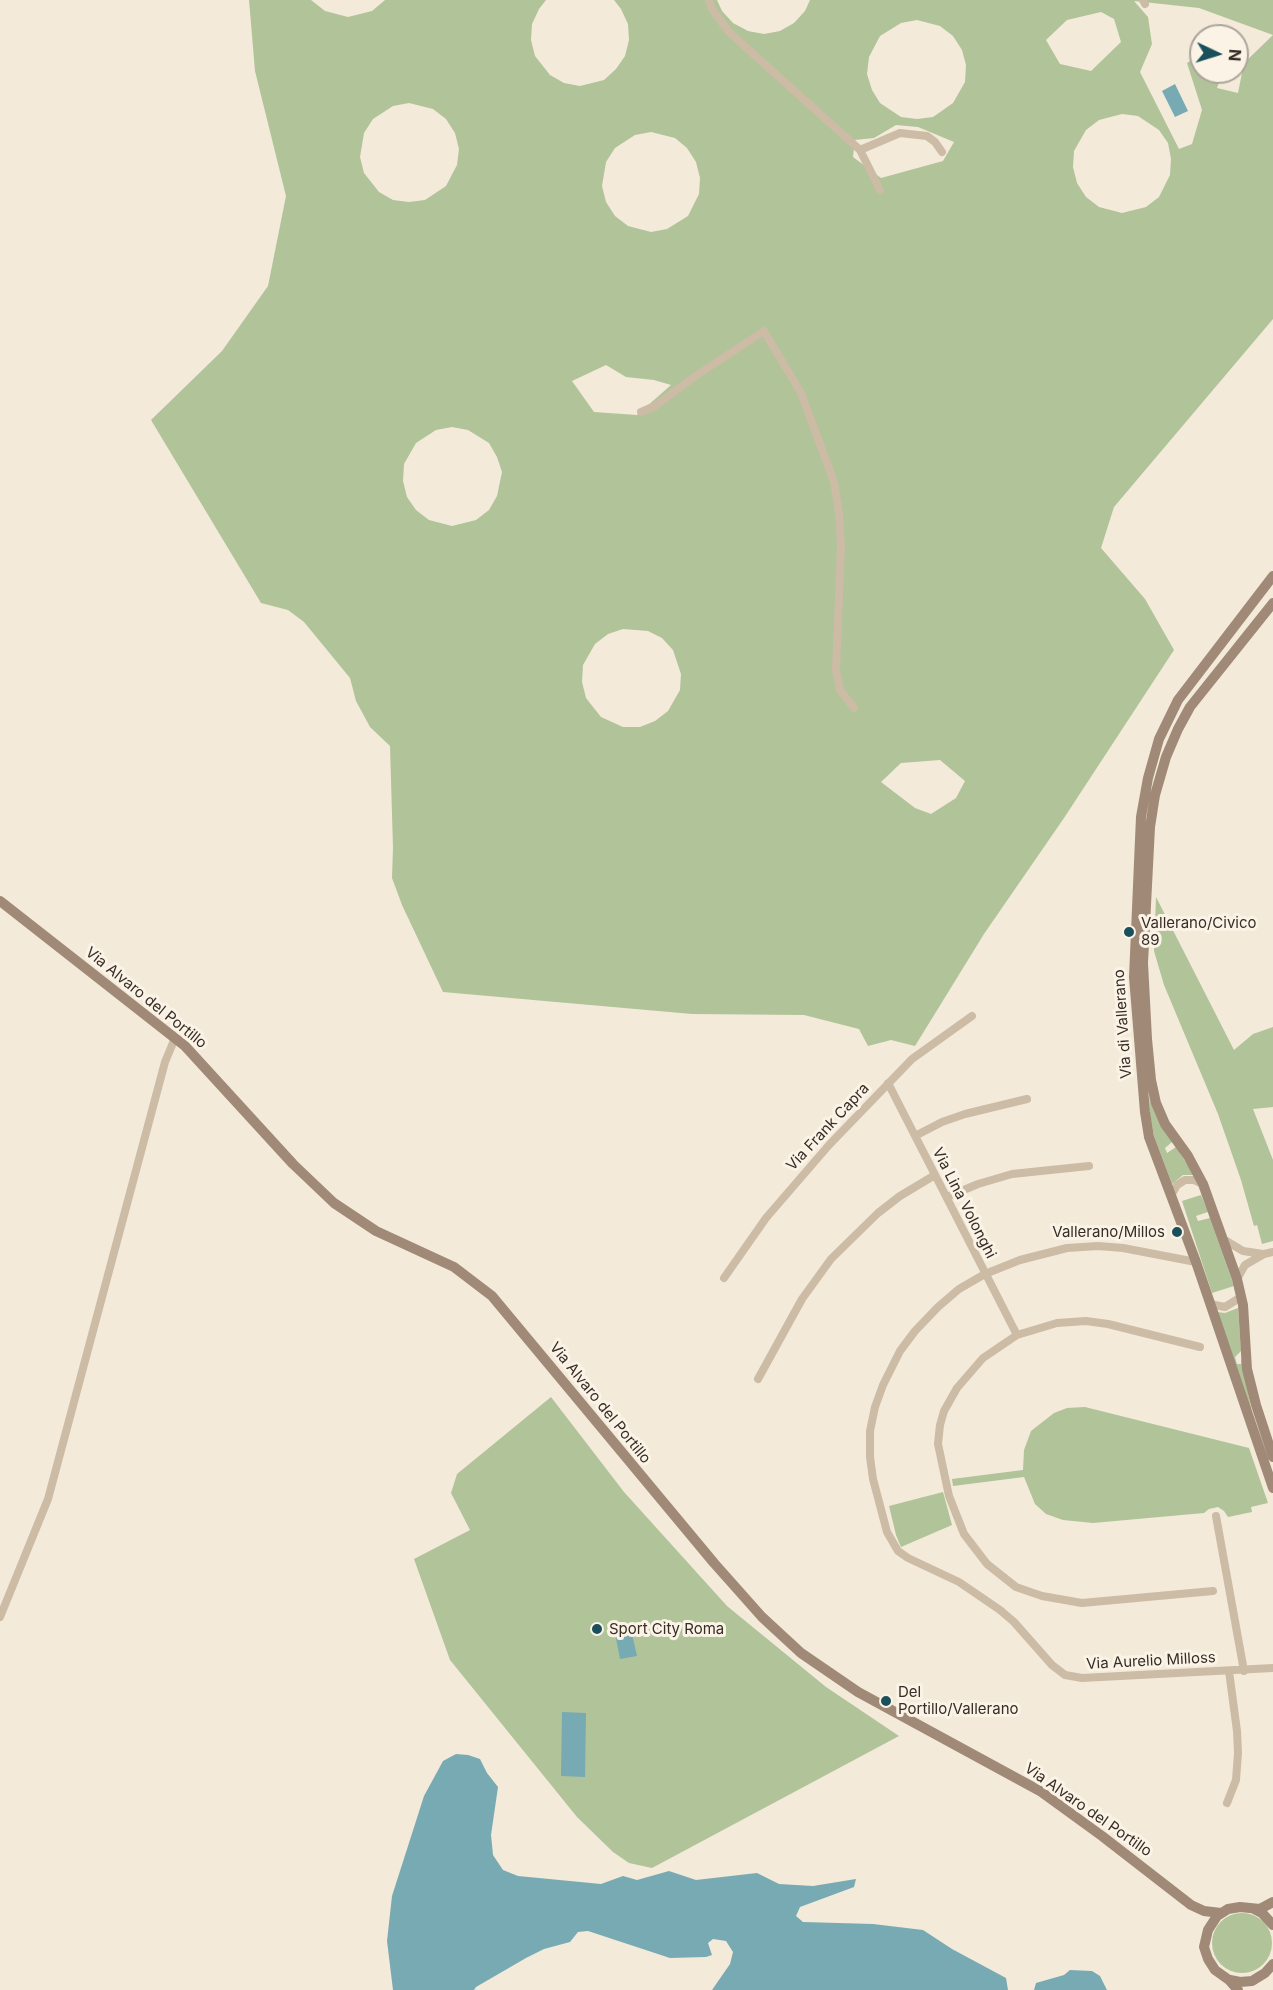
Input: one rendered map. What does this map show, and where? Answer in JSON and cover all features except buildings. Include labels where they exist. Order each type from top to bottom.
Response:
[{"type":"street","points":[[709,0],[712,9],[729,32],[860,150],[880,190]]},
{"type":"street","points":[[860,150],[900,133],[927,136],[942,152]]},
{"type":"street","points":[[641,412],[655,406],[764,331],[801,393],[834,482],[841,547],[836,670],[840,690],[854,708]]},
{"type":"street","name":"Via di Vallerano","points":[[1273,576],[1175,704],[1157,746],[1143,802],[1135,926],[1134,1003],[1146,1124],[1152,1145],[1196,1262],[1273,1488]]},
{"type":"street","name":"Via di Vallerano","points":[[1273,603],[1184,717],[1162,767],[1151,818],[1143,963],[1151,1080],[1156,1103],[1160,1114],[1193,1165],[1203,1185],[1237,1279],[1248,1369],[1258,1411],[1273,1457]]},
{"type":"street","name":"Via Alvaro del Portillo","points":[[0,901],[175,1038],[293,1164],[334,1203],[376,1231],[454,1267],[502,1305],[676,1520],[752,1606],[792,1645],[858,1692],[1008,1772],[1048,1797],[1191,1905],[1204,1911],[1221,1913]]},
{"type":"street","name":"Via Frank Capra","points":[[724,1278],[753,1235],[796,1181],[888,1083],[919,1053],[972,1016]]},
{"type":"street","points":[[0,1617],[48,1499],[165,1062],[175,1038]]},
{"type":"street","name":"Via Lina Volonghi","points":[[888,1083],[1017,1335]]},
{"type":"street","points":[[915,1136],[952,1118],[988,1107],[1027,1099]]},
{"type":"street","points":[[947,1197],[978,1184],[1012,1174],[1089,1166]]},
{"type":"street","points":[[758,1379],[802,1299],[841,1248],[864,1224],[891,1203],[935,1175]]},
{"type":"street","points":[[1172,1194],[1177,1185],[1185,1180],[1194,1180],[1203,1185]]},
{"type":"street","points":[[1222,1238],[1243,1251],[1268,1253]]},
{"type":"street","name":"Via Aurelio Milloss","points":[[1196,1262],[1130,1249],[1098,1246],[1075,1247],[1035,1255],[985,1274],[949,1297],[915,1331],[895,1360],[877,1399],[870,1431],[870,1457],[876,1494],[892,1542],[903,1555],[959,1582],[1007,1615],[1052,1665],[1069,1676],[1082,1678],[1273,1668]]},
{"type":"street","points":[[1237,1279],[1245,1265],[1268,1253]]},
{"type":"street","points":[[1210,1304],[1226,1307],[1241,1297]]},
{"type":"street","points":[[1200,1347],[1108,1324],[1086,1321],[1057,1323],[1017,1335],[991,1351],[970,1372],[951,1399],[940,1425],[938,1450],[949,1496],[961,1529],[972,1548],[991,1568],[1016,1587],[1063,1601],[1102,1603],[1213,1591]]},
{"type":"street","points":[[1216,1516],[1244,1671]]},
{"type":"street","points":[[1227,1803],[1236,1780],[1238,1752],[1229,1671]]},
{"type":"street","points":[[1238,1990],[1215,1970],[1208,1959],[1204,1947],[1206,1934],[1212,1922],[1221,1913],[1237,1907],[1262,1908],[1273,1902]]},
{"type":"street","name":"Via Alvaro del Portillo","points":[[1191,1905],[1203,1922],[1206,1934]]},
{"type":"street","points":[[1254,1908],[1273,1925]]},
{"type":"street","points":[[1229,1980],[1253,1985],[1273,1964]]},
{"type":"green space","points":[[249,0],[311,0],[325,11],[348,17],[372,11],[385,0],[546,0],[532,24],[531,40],[535,56],[550,75],[564,83],[580,86],[604,80],[625,56],[629,40],[628,24],[614,0],[717,0],[722,11],[733,23],[748,31],[764,34],[780,31],[794,23],[805,11],[810,0],[1273,0],[1273,35],[1273,319],[1114,507],[1101,548],[1145,599],[1174,650],[1064,818],[984,934],[915,1046],[891,1040],[868,1046],[859,1029],[804,1015],[692,1014],[443,992],[402,905],[392,878],[390,746],[370,727],[356,701],[350,678],[304,622],[288,610],[261,603],[151,420],[222,351],[268,286],[286,196],[255,71]],"holes":[[[1101,12],[1114,19],[1121,42],[1091,71],[1060,64],[1046,40],[1067,20]],[[917,20],[940,26],[953,36],[962,50],[966,65],[965,82],[953,103],[933,117],[917,119],[901,117],[880,103],[872,90],[867,74],[869,57],[880,36],[901,23]],[[409,103],[433,109],[446,119],[455,133],[459,149],[457,165],[446,186],[425,200],[409,202],[393,200],[379,192],[364,173],[360,157],[364,133],[373,119],[393,106]],[[1122,114],[1138,116],[1159,130],[1168,143],[1171,159],[1170,175],[1159,197],[1146,207],[1122,213],[1099,207],[1086,197],[1077,183],[1073,167],[1074,151],[1086,130],[1099,120]],[[896,125],[918,127],[954,142],[943,161],[881,178],[853,157],[855,140],[874,138]],[[651,132],[675,138],[687,148],[696,162],[700,178],[699,194],[688,216],[667,229],[651,232],[628,226],[615,216],[606,202],[602,186],[606,162],[615,148],[635,135]],[[606,365],[626,377],[654,380],[671,385],[637,415],[594,412],[572,381]],[[452,427],[468,430],[489,443],[497,457],[502,472],[497,496],[489,510],[476,520],[452,526],[429,520],[416,510],[407,497],[403,481],[404,464],[416,443],[436,430]],[[623,629],[648,631],[662,638],[673,650],[681,674],[680,690],[668,711],[655,721],[640,727],[623,727],[601,717],[586,698],[582,682],[583,665],[595,644],[608,634]],[[940,760],[965,781],[956,798],[931,814],[915,808],[881,782],[901,763]]]},
{"type":"green space","points":[[1156,897],[1234,1050],[1253,1034],[1273,1027],[1273,1107],[1253,1109],[1273,1160],[1273,1241],[1262,1244],[1257,1225],[1254,1226],[1218,1114],[1164,985],[1154,951]]},
{"type":"green space","points":[[1149,1092],[1172,1142],[1165,1148],[1167,1153],[1176,1147],[1194,1175],[1183,1175],[1172,1184],[1154,1136]]},
{"type":"green space","points":[[1201,1195],[1208,1212],[1196,1216],[1198,1221],[1210,1218],[1234,1286],[1212,1293],[1182,1201]]},
{"type":"green space","points":[[1238,1308],[1241,1351],[1235,1357],[1237,1364],[1241,1364],[1241,1357],[1252,1413],[1217,1312],[1225,1313]]},
{"type":"green space","name":"Sport City Roma","points":[[551,1397],[624,1492],[727,1606],[826,1687],[899,1736],[652,1868],[629,1863],[613,1852],[577,1817],[450,1660],[414,1559],[470,1530],[451,1493],[457,1474]]},
{"type":"green space","points":[[1085,1407],[1249,1448],[1268,1503],[1251,1507],[1252,1512],[1228,1517],[1218,1507],[1204,1513],[1093,1523],[1063,1520],[1046,1514],[1035,1504],[1024,1477],[953,1486],[952,1479],[1023,1470],[1024,1450],[1031,1431],[1054,1413],[1067,1408]]},
{"type":"green space","points":[[943,1492],[952,1525],[901,1547],[889,1506]]},
{"type":"green space","points":[[1236,1913],[1248,1913],[1259,1918],[1267,1926],[1272,1943],[1270,1955],[1259,1968],[1248,1973],[1236,1973],[1225,1968],[1217,1960],[1212,1949],[1212,1937],[1217,1926],[1225,1918]]},
{"type":"water","points":[[1175,84],[1188,111],[1175,117],[1162,91]]},
{"type":"water","points":[[630,1625],[637,1656],[620,1659],[614,1628]]},
{"type":"water","points":[[562,1712],[586,1713],[585,1777],[561,1776]]},
{"type":"water","points":[[456,1754],[480,1759],[498,1787],[491,1835],[493,1855],[503,1870],[518,1876],[601,1884],[623,1876],[637,1880],[669,1871],[696,1880],[757,1873],[779,1884],[813,1886],[856,1879],[854,1887],[800,1907],[796,1916],[803,1922],[873,1924],[923,1930],[952,1949],[1006,1978],[1008,1990],[712,1990],[730,1964],[733,1952],[726,1941],[713,1939],[708,1943],[712,1955],[706,1957],[670,1958],[588,1931],[578,1932],[570,1942],[544,1949],[526,1958],[474,1990],[393,1990],[387,1941],[392,1896],[424,1796],[443,1761]]},
{"type":"water","points":[[1070,1970],[1092,1971],[1100,1976],[1107,1990],[1034,1990],[1036,1983],[1064,1975]]},
{"type":"place","name":"Vallerano/Civico 89","points":[[1129,932]]},
{"type":"place","name":"Vallerano/Millos","points":[[1177,1232]]},
{"type":"place","name":"Sport City Roma","points":[[597,1629]]},
{"type":"place","name":"Del Portillo/Vallerano","points":[[886,1701]]}]
